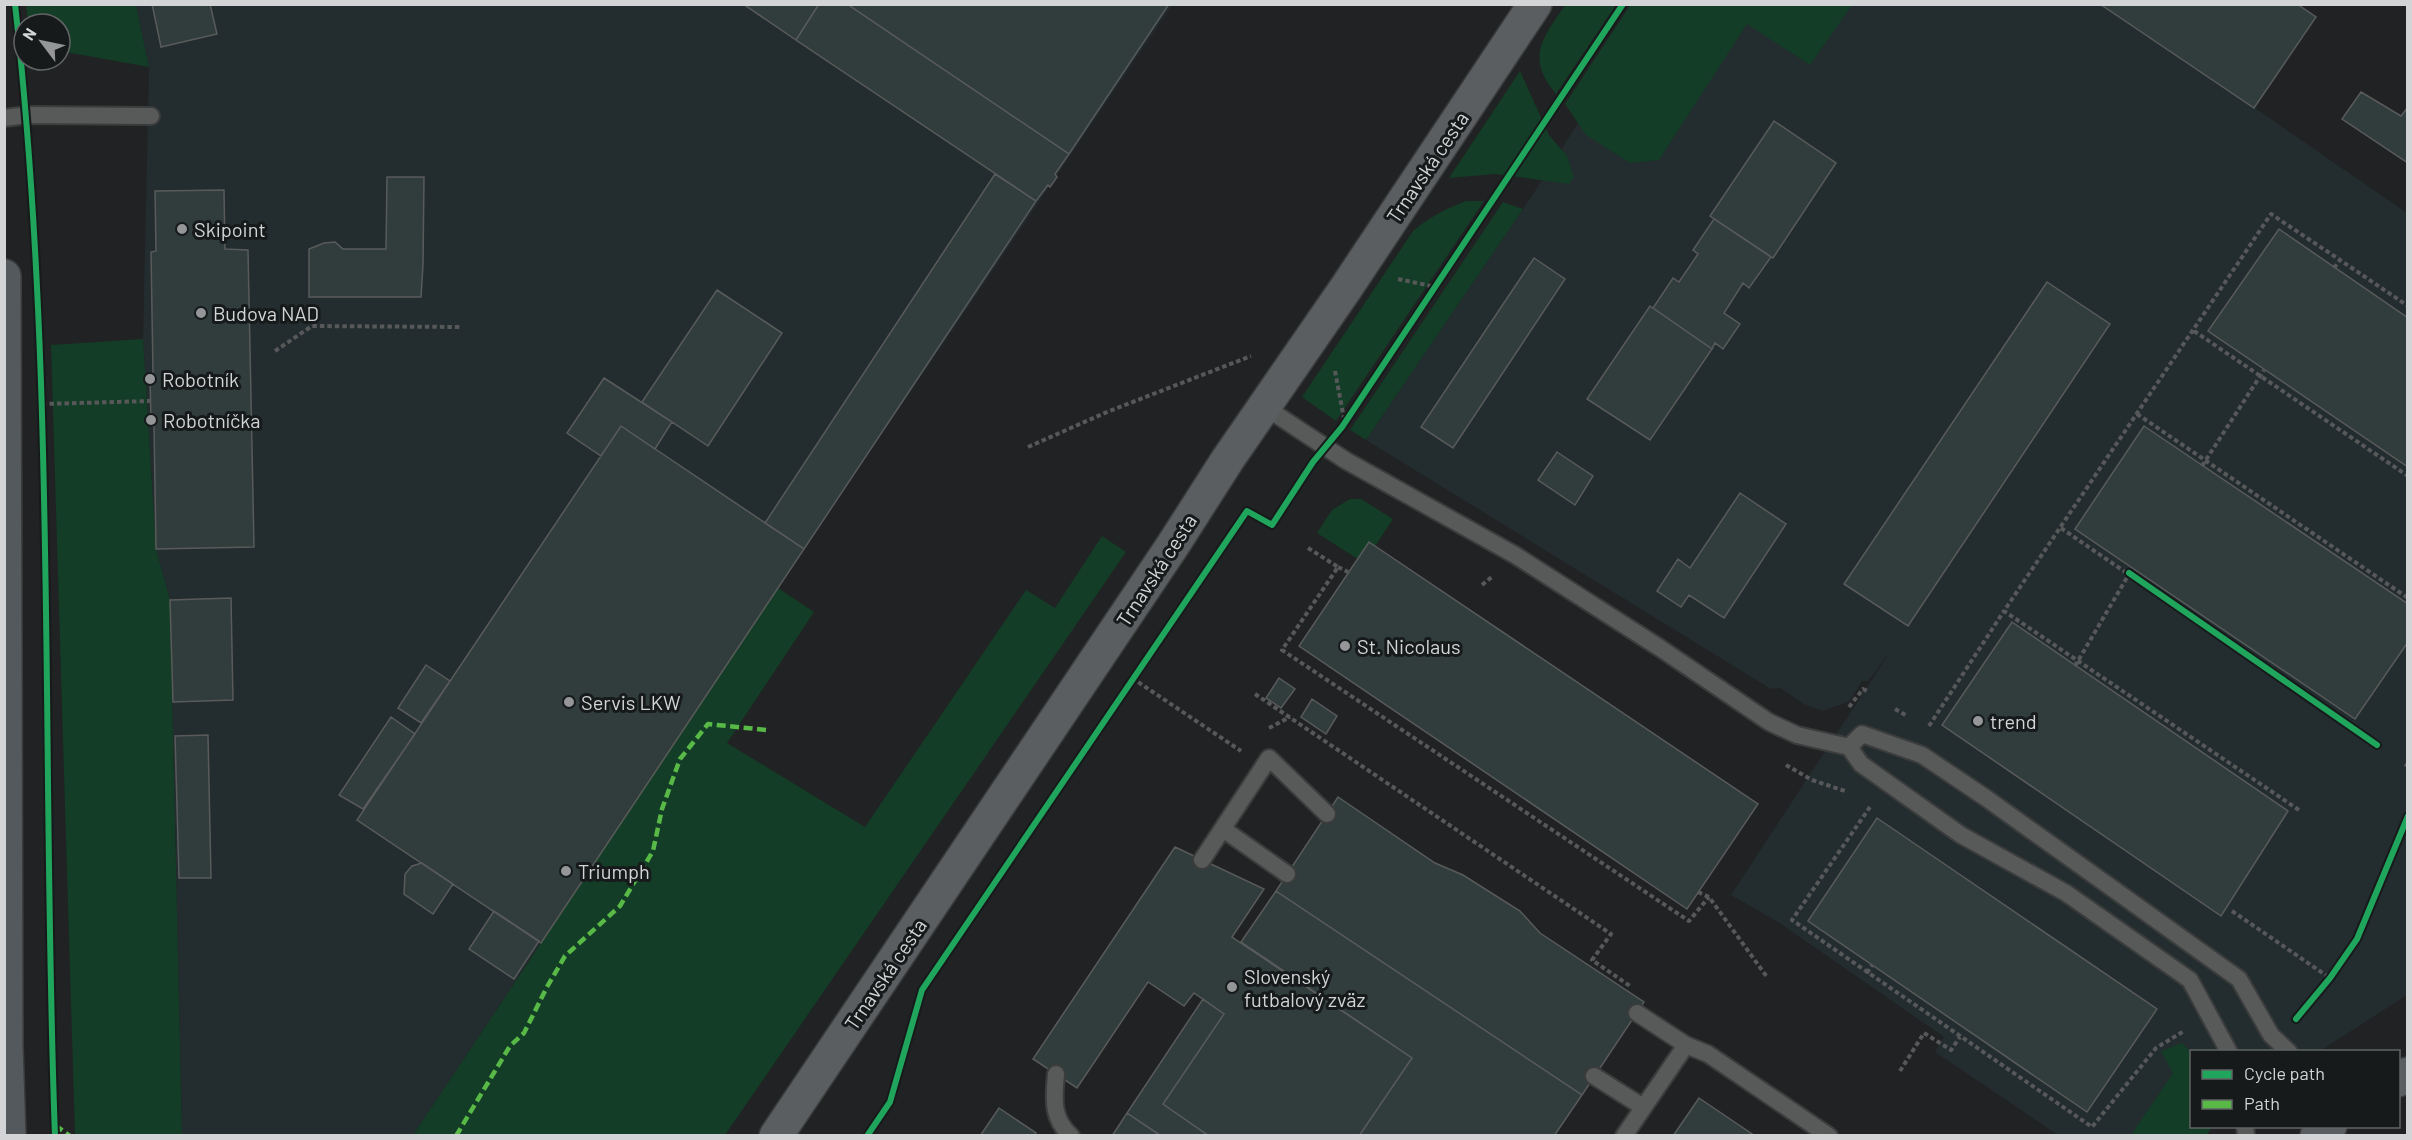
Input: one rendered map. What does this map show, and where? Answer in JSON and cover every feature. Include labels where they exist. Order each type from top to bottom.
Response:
[{"type":"main road","name":"Trnavská cesta","points":[[776,1136],[1535,4]]},
{"type":"main road","points":[[4,276],[6,1046],[9,1136]]},
{"type":"lane","points":[[4,118],[27,115],[151,116]]},
{"type":"lane","points":[[1264,407],[1345,460],[1515,555],[1769,722],[1797,735],[1849,747],[1861,764],[1961,835],[2066,893],[2190,980],[2228,1050]]},
{"type":"lane","points":[[1849,747],[1862,734],[1922,755],[1986,798],[2239,979],[2271,1035],[2287,1050]]},
{"type":"lane","points":[[1202,860],[1269,758],[1327,814]]},
{"type":"lane","points":[[1223,829],[1287,874]]},
{"type":"lane","points":[[1637,1013],[1686,1045],[1708,1054],[1828,1136]]},
{"type":"lane","points":[[1624,1136],[1686,1045]]},
{"type":"lane","points":[[1056,1074],[1053,1106],[1065,1130],[1071,1136]]},
{"type":"lane","points":[[1594,1076],[1643,1107]]},
{"type":"path","points":[[1927,729],[2271,214],[2408,306]]},
{"type":"path","points":[[2334,268],[2340,260]]},
{"type":"path","points":[[276,351],[312,326],[460,327]]},
{"type":"path","points":[[2194,331],[2408,476]]},
{"type":"path","points":[[1028,447],[1107,412],[1260,353]]},
{"type":"path","points":[[1334,364],[1345,424]]},
{"type":"path","points":[[2202,466],[2264,370]]},
{"type":"path","points":[[41,404],[151,400]]},
{"type":"path","points":[[2138,414],[2408,598]]},
{"type":"path","points":[[1272,525],[1277,529]]},
{"type":"path","points":[[2061,528],[2130,571],[2377,745]]},
{"type":"path","points":[[1308,548],[1348,572]]},
{"type":"path","points":[[1338,567],[1282,650],[1689,921],[1709,897]]},
{"type":"path","points":[[2076,663],[2130,571]]},
{"type":"path","points":[[1482,585],[1496,573]]},
{"type":"path","points":[[2004,611],[2076,663],[2299,810]]},
{"type":"path","points":[[1132,678],[1244,754],[1249,747]]},
{"type":"path","points":[[1843,711],[1852,704],[1863,689],[1869,692]]},
{"type":"path","points":[[1255,694],[1611,934],[1592,960],[1637,990]]},
{"type":"path","points":[[1259,733],[1290,717]]},
{"type":"path","points":[[1783,763],[1812,780],[1853,794]]},
{"type":"path","points":[[1874,801],[1792,920],[2091,1127],[2156,1048],[2184,1031]]},
{"type":"path","points":[[2296,1019],[2330,978],[2357,939],[2408,816]]},
{"type":"path","points":[[1698,892],[1709,897],[1767,978]]},
{"type":"path","points":[[2232,911],[2330,978]]},
{"type":"path","points":[[1867,973],[1872,965]]},
{"type":"path","points":[[2181,1021],[2188,1041]]},
{"type":"path","points":[[1900,1071],[1924,1033],[1951,1050],[1960,1037]]},
{"type":"shaded area","points":[[136,5],[1172,5],[778,588],[413,1135],[182,1135],[170,600],[156,549],[143,339],[149,67]]},
{"type":"shaded area","points":[[1658,5],[2297,5],[2316,17],[2255,108],[2407,213],[2407,995],[2322,1050],[2190,1050],[2190,1128],[2180,1135],[2058,1135],[1935,1052],[1944,1037],[1778,922],[1731,895],[1890,652],[1868,681],[1862,681],[1850,701],[1823,711],[1804,704],[1780,688],[1771,689],[1366,440],[1533,194]]},
{"type":"green space","points":[[1566,4],[1616,5],[1556,94],[1541,69],[1539,58],[1550,27]]},
{"type":"green space","points":[[1631,4],[1852,5],[1810,65],[1747,24],[1659,160],[1630,163],[1586,135],[1565,104]]},
{"type":"green space","points":[[26,5],[136,5],[149,67],[72,53],[72,12],[27,12]]},
{"type":"green space","points":[[1520,71],[1549,135],[1567,156],[1574,177],[1569,184],[1496,174],[1449,178]]},
{"type":"green space","points":[[1466,201],[1484,201],[1336,421],[1302,397],[1413,231],[1438,214]]},
{"type":"green space","points":[[1503,202],[1523,209],[1366,440],[1350,430]]},
{"type":"green space","points":[[143,339],[156,549],[170,600],[182,1135],[75,1135],[51,345]]},
{"type":"green space","points":[[1350,499],[1361,499],[1393,519],[1364,563],[1317,533],[1332,510]]},
{"type":"green space","points":[[1102,536],[1126,552],[725,1135],[413,1135],[778,588],[814,612],[727,743],[865,827],[1026,590],[1055,608]]},
{"type":"green space","points":[[2182,1043],[2190,1051],[2190,1128],[2211,1128],[2207,1135],[2131,1135],[2173,1073],[2161,1051]]},
{"type":"building","points":[[152,4],[210,4],[217,34],[161,47]]},
{"type":"building","points":[[743,4],[819,4],[796,40]]},
{"type":"building","points":[[819,4],[847,4],[1069,154],[1055,174],[1057,177],[1050,187],[1048,185],[1036,201],[796,40]]},
{"type":"building","points":[[847,4],[1169,4],[1069,154]]},
{"type":"building","points":[[2100,4],[2297,4],[2316,17],[2254,108]]},
{"type":"building","points":[[2361,92],[2401,116],[2408,107],[2408,163],[2342,119]]},
{"type":"building","points":[[1774,121],[1836,163],[1773,258],[1710,216]]},
{"type":"building","points":[[995,174],[1036,201],[804,549],[765,523]]},
{"type":"building","points":[[387,177],[424,177],[421,297],[309,297],[309,249],[324,243],[335,242],[343,249],[386,249]]},
{"type":"building","name":"Budova NAD","points":[[224,190],[225,249],[248,250],[254,547],[156,549],[154,426],[151,420],[150,379],[150,375],[153,374],[151,252],[156,251],[155,191]]},
{"type":"building","points":[[1714,219],[1771,257],[1749,288],[1743,283],[1724,313],[1740,324],[1723,349],[1715,343],[1712,349],[1653,308],[1673,278],[1679,282],[1698,254],[1693,250]]},
{"type":"building","points":[[2279,229],[2408,318],[2408,467],[2208,331]]},
{"type":"building","points":[[1534,258],[1565,279],[1453,448],[1421,427]]},
{"type":"building","points":[[2047,282],[2110,324],[1908,626],[1844,584]]},
{"type":"building","points":[[717,290],[782,333],[708,446],[642,402]]},
{"type":"building","points":[[1650,306],[1712,349],[1650,440],[1587,399]]},
{"type":"building","points":[[604,378],[672,422],[655,449],[621,426],[601,456],[567,433]]},
{"type":"building","name":"Servis LKW","points":[[621,426],[804,549],[541,943],[357,820]]},
{"type":"building","points":[[2144,426],[2408,604],[2408,642],[2355,719],[2075,529]]},
{"type":"building","points":[[1557,452],[1593,476],[1575,505],[1538,480]]},
{"type":"building","points":[[1740,493],[1786,524],[1724,618],[1689,595],[1681,607],[1657,591],[1678,559],[1690,568]]},
{"type":"building","points":[[1369,542],[1758,804],[1687,909],[1299,646]]},
{"type":"building","points":[[231,598],[233,700],[173,702],[170,600]]},
{"type":"building","points":[[2012,622],[2288,811],[2221,916],[1942,725]]},
{"type":"building","points":[[426,665],[450,681],[421,723],[398,708]]},
{"type":"building","points":[[1279,678],[1295,689],[1281,708],[1266,698]]},
{"type":"building","points":[[1312,699],[1337,716],[1326,734],[1301,717]]},
{"type":"building","points":[[391,717],[415,734],[363,809],[339,795]]},
{"type":"building","points":[[208,735],[211,878],[179,878],[175,736]]},
{"type":"building","points":[[1338,797],[1435,863],[1463,875],[1520,911],[1540,933],[1644,1002],[1582,1095],[1276,891]]},
{"type":"building","points":[[1877,818],[2157,1009],[2087,1112],[1808,921]]},
{"type":"building","name":"Slovenský futbalový zväz","points":[[1175,847],[1264,889],[1232,937],[1412,1058],[1359,1136],[1209,1136],[1163,1104],[1224,1014],[1194,993],[1184,1006],[1148,982],[1077,1088],[1033,1059]]},
{"type":"building","points":[[422,863],[453,884],[433,914],[404,894],[405,874],[412,866]]},
{"type":"building","points":[[1276,891],[1582,1095],[1554,1136],[1359,1136],[1412,1058],[1241,942]]},
{"type":"building","points":[[494,911],[539,941],[514,979],[469,949]]},
{"type":"building","points":[[1203,999],[1224,1014],[1163,1104],[1209,1136],[1161,1136],[1127,1113]]},
{"type":"building","points":[[1699,1098],[1755,1136],[1673,1136]]},
{"type":"building","points":[[999,1108],[1036,1133],[1034,1136],[980,1136]]},
{"type":"building","points":[[1127,1113],[1160,1135],[1112,1136]]},
{"type":"building","points":[[1127,1113],[1160,1135],[1161,1136],[1112,1136]]},
{"type":"marked path","points":[[456,1136],[510,1046],[524,1033],[565,956],[620,906],[653,851],[662,809],[680,759],[708,724],[766,730]]},
{"type":"marked path","points":[[55,1125],[70,1136]]},
{"type":"cycle path","points":[[15,4],[28,145],[37,286],[46,570],[55,1136]]},
{"type":"cycle path","points":[[867,1136],[890,1102],[922,990],[1247,511],[1272,525],[1313,462],[1342,427],[1623,4]]},
{"type":"cycle path","points":[[2129,573],[2377,745]]},
{"type":"cycle path","points":[[2296,1019],[2330,978],[2357,939],[2408,816]]},
{"type":"place","name":"Skipoint","points":[[182,229]]},
{"type":"place","name":"Budova NAD","points":[[201,313]]},
{"type":"place","name":"Robotník","points":[[150,379]]},
{"type":"place","name":"Robotníčka","points":[[151,420]]},
{"type":"place","name":"St. Nicolaus","points":[[1345,646]]},
{"type":"place","name":"Servis LKW","points":[[569,702]]},
{"type":"place","name":"trend","points":[[1978,721]]},
{"type":"place","name":"Triumph","points":[[566,871]]},
{"type":"place","name":"Slovenský futbalový zväz","points":[[1232,987]]}]
